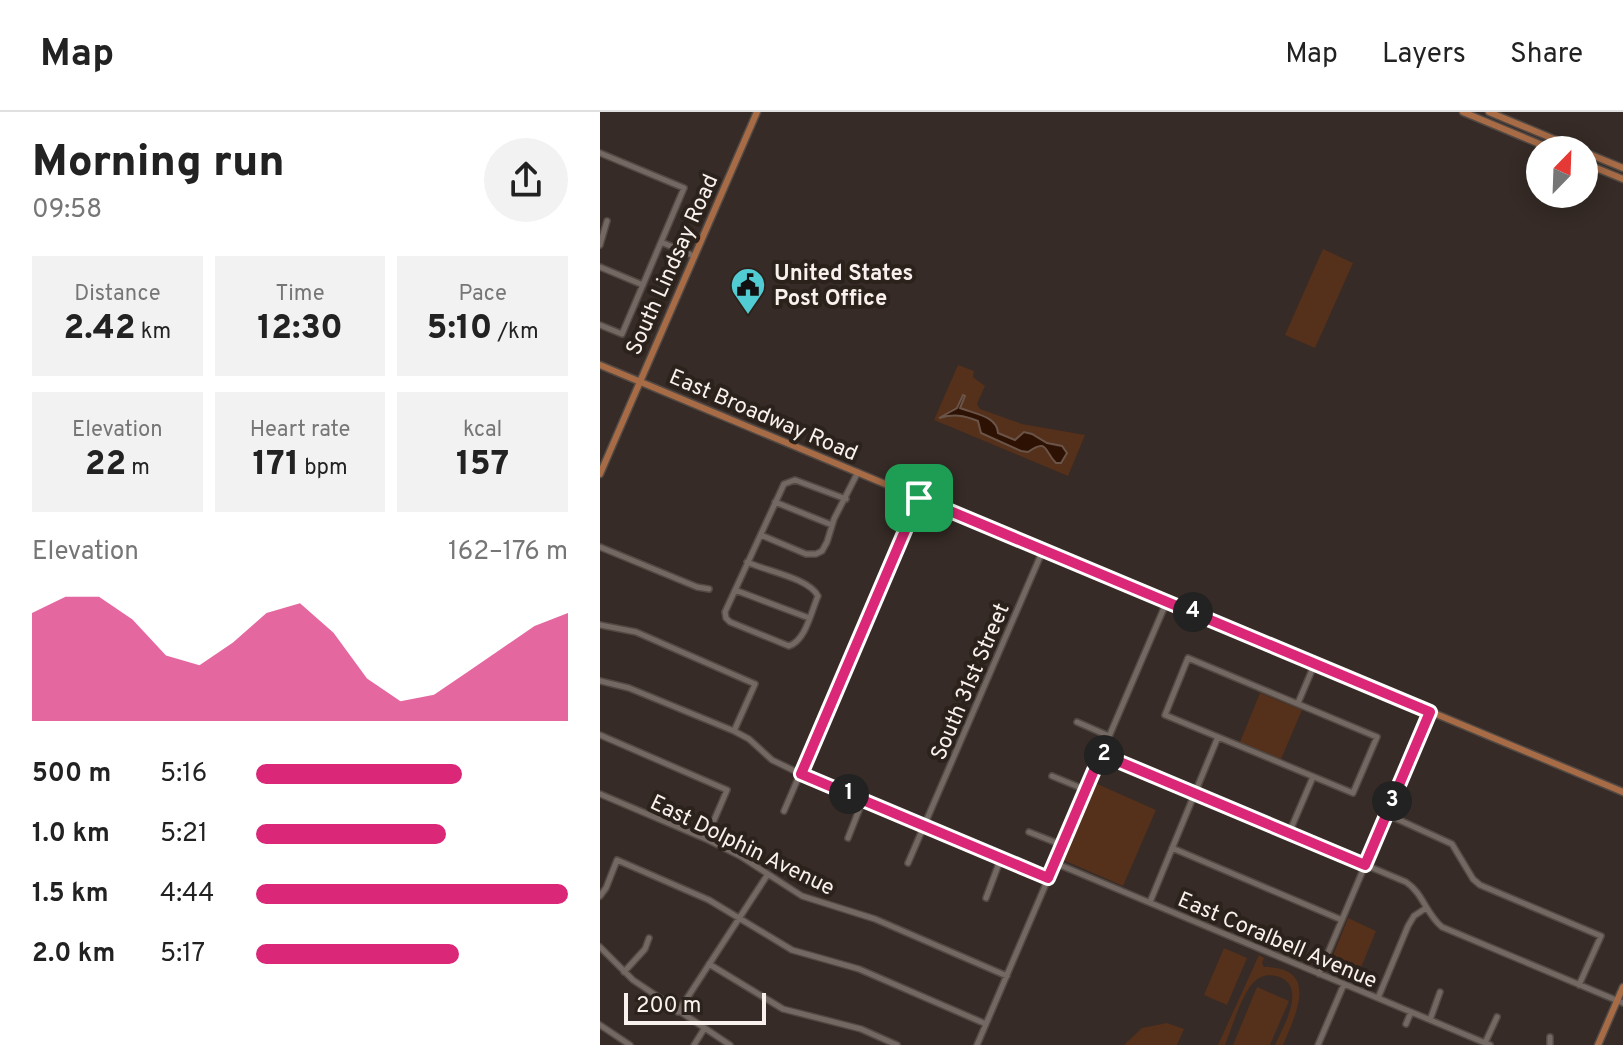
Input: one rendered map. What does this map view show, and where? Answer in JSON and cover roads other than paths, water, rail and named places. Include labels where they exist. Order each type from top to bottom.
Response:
[{"type":"main road","name":"South Lindsay Road","points":[[600,474],[757,112]]},
{"type":"main road","points":[[1463,112],[1526,138]]},
{"type":"main road","points":[[1489,112],[1546,136]]},
{"type":"main road","points":[[1521,136],[1525,127]]},
{"type":"main road","points":[[1598,158],[1623,168]]},
{"type":"main road","points":[[1598,169],[1623,179]]},
{"type":"main road","name":"East Broadway Road","points":[[600,365],[1623,792]]},
{"type":"main road","points":[[1598,1045],[1620,1002],[1623,987]]},
{"type":"street","points":[[600,153],[684,188],[622,334],[600,325]]},
{"type":"street","points":[[600,245],[607,221]]},
{"type":"street","points":[[661,242],[694,256]]},
{"type":"street","points":[[600,267],[643,285]]},
{"type":"street","points":[[761,535],[806,554],[816,554],[827,542],[858,472]]},
{"type":"street","points":[[747,562],[811,586],[818,596],[798,642],[789,646],[726,618],[725,612],[747,562],[784,484],[795,480],[846,499]]},
{"type":"street","points":[[784,811],[919,498]]},
{"type":"street","points":[[775,502],[832,525]]},
{"type":"street","points":[[600,547],[697,587],[709,589]]},
{"type":"street","name":"South 31st Street","points":[[908,863],[1043,550]]},
{"type":"street","points":[[735,590],[809,618]]},
{"type":"street","points":[[977,1045],[1167,601]]},
{"type":"street","points":[[600,625],[636,632],[755,684],[734,731]]},
{"type":"street","points":[[1188,658],[1298,703],[1377,737],[1353,793],[1165,715],[1188,658]]},
{"type":"street","points":[[1298,703],[1315,663]]},
{"type":"street","points":[[600,681],[629,688],[734,731],[749,739],[772,760],[801,774],[1048,878]]},
{"type":"street","points":[[1319,974],[1430,712]]},
{"type":"street","points":[[1077,722],[1109,736]]},
{"type":"street","points":[[600,735],[727,790],[706,839]]},
{"type":"street","points":[[1150,902],[1218,737]]},
{"type":"street","points":[[1101,754],[1415,888],[1432,918],[1442,927],[1620,1002]]},
{"type":"street","points":[[1052,776],[1086,790]]},
{"type":"street","points":[[1289,833],[1313,777]]},
{"type":"street","name":"East Dolphin Avenue","points":[[600,794],[706,839],[802,896],[875,919],[1007,976]]},
{"type":"street","points":[[848,838],[863,800]]},
{"type":"street","points":[[1386,814],[1452,844],[1480,885],[1601,936],[1579,985]]},
{"type":"street","points":[[1029,832],[1062,845]]},
{"type":"street","points":[[1172,848],[1342,920]]},
{"type":"street","points":[[986,898],[1001,858]]},
{"type":"street","points":[[600,896],[617,860],[709,900],[792,950],[859,969],[986,1024]]},
{"type":"street","name":"East Coralbell Avenue","points":[[1055,863],[1476,1042],[1487,1044]]},
{"type":"street","points":[[678,1012],[768,874]]},
{"type":"street","points":[[1378,998],[1408,926],[1414,916],[1426,908]]},
{"type":"street","points":[[624,972],[645,949],[649,938]]},
{"type":"street","points":[[600,947],[624,972],[730,1045]]},
{"type":"street","points":[[709,964],[783,1009],[861,1029],[897,1045]]},
{"type":"street","points":[[1319,1045],[1344,984]]},
{"type":"street","points":[[1430,1020],[1440,992]]},
{"type":"street","points":[[1406,1024],[1411,1012]]},
{"type":"street","points":[[1487,1044],[1497,1017]]},
{"type":"street","points":[[600,1025],[630,1045]]},
{"type":"street","points":[[694,1045],[704,1029]]},
{"type":"street","points":[[1550,1037],[1550,1045]]},
{"type":"place","name":"United States Post Office","points":[[748,316]]}]
